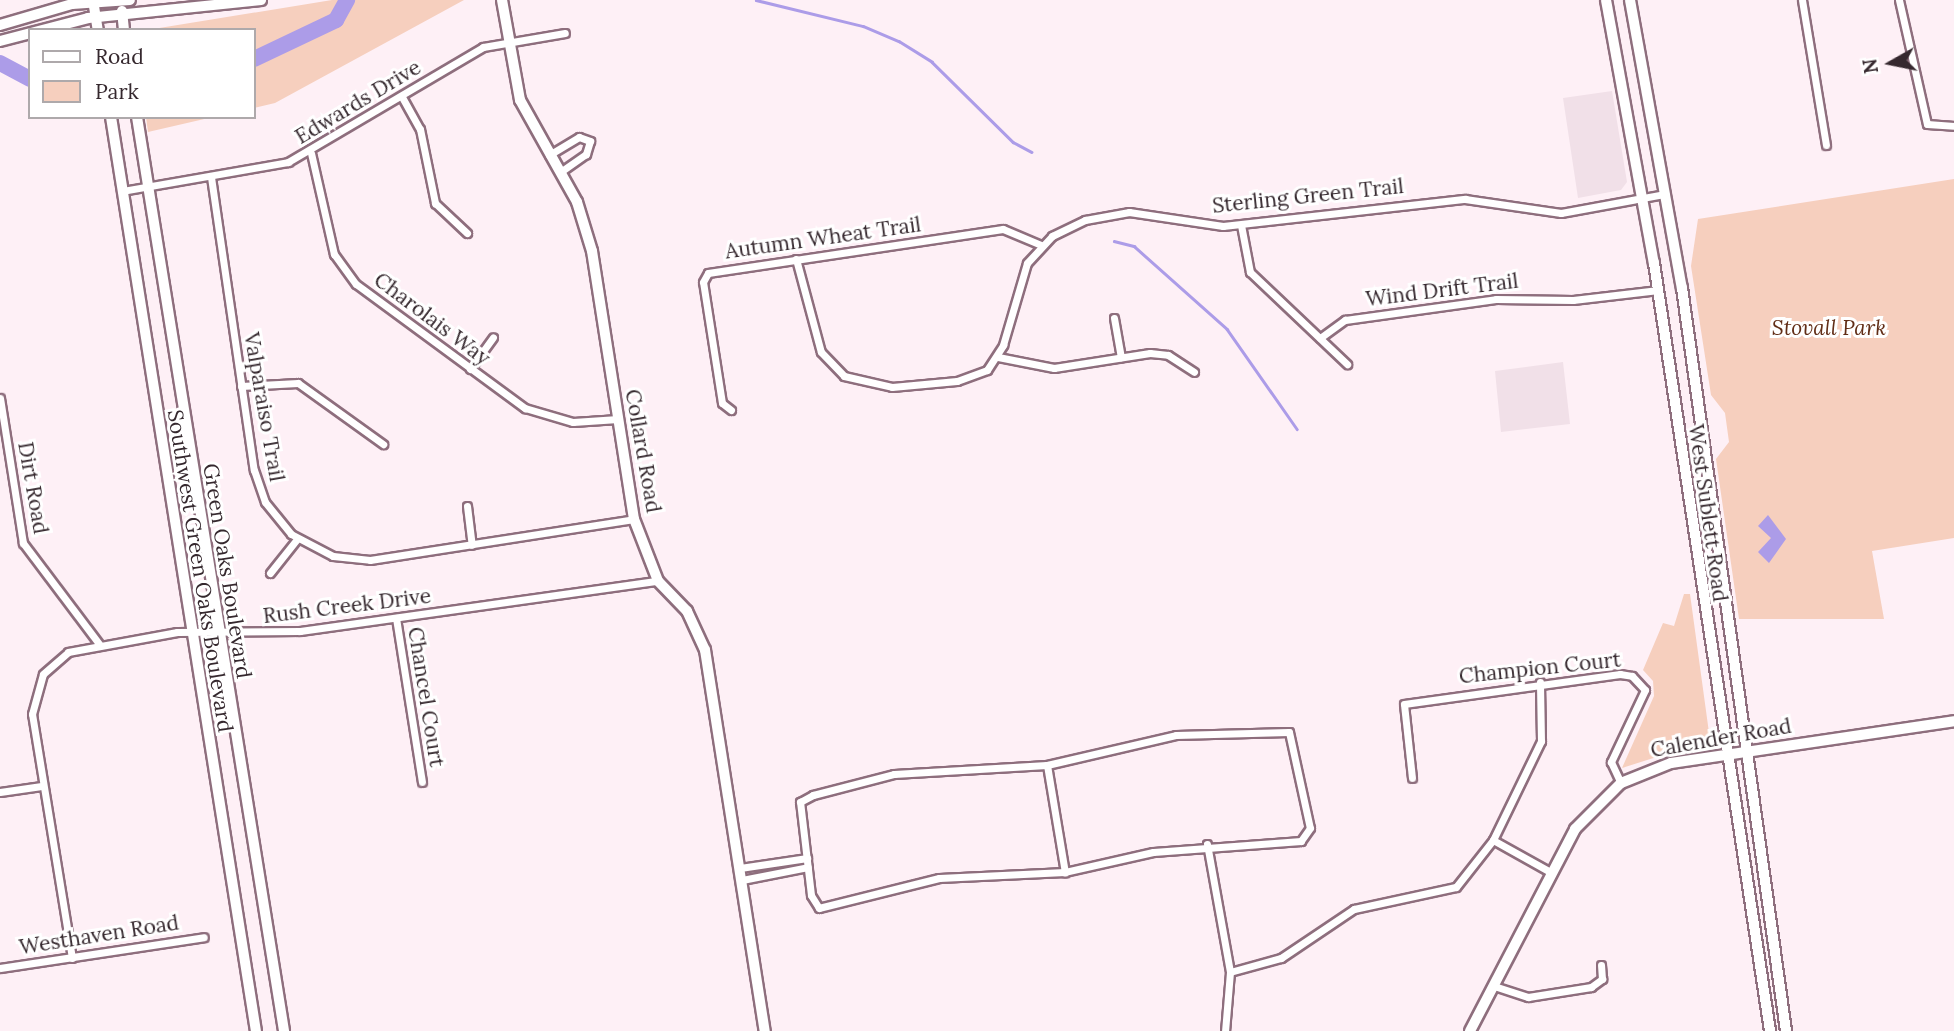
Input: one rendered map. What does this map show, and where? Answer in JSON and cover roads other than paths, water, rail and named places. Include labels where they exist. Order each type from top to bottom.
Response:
[{"type":"main road","points":[[56,8],[69,0]]},
{"type":"main road","points":[[121,0],[124,28]]},
{"type":"main road","points":[[0,25],[56,8],[93,1],[130,0]]},
{"type":"main road","points":[[54,28],[96,18],[261,0]]},
{"type":"main road","name":"Collard Road","points":[[502,0],[520,100],[560,172],[592,251],[634,519],[659,580],[703,640],[765,1031]]},
{"type":"main road","name":"West Sublett Road","points":[[1606,0],[1658,290],[1724,755],[1770,1031]]},
{"type":"main road","name":"West Sublett Road","points":[[1630,0],[1665,194],[1748,750],[1786,1031]]},
{"type":"main road","points":[[93,1],[98,28]]},
{"type":"main road","points":[[0,41],[28,34]]},
{"type":"main road","name":"Southwest Green Oaks Boulevard","points":[[111,119],[190,633],[256,1031]]},
{"type":"main road","name":"Green Oaks Boulevard","points":[[137,119],[217,634],[284,1031]]},
{"type":"main road","name":"Calender Road","points":[[1470,1031],[1575,829],[1621,783],[1652,768],[1748,750],[1954,721]]},
{"type":"street","points":[[1802,0],[1826,145]]},
{"type":"street","points":[[1899,0],[1911,65],[1933,129],[1954,126]]},
{"type":"street","name":"Edwards Drive","points":[[122,191],[211,177],[312,153],[477,50],[508,40],[565,33]]},
{"type":"street","points":[[402,97],[419,130],[435,203],[467,233]]},
{"type":"street","points":[[549,155],[579,137],[590,141],[586,154],[560,172]]},
{"type":"street","name":"Charolais Way","points":[[312,153],[342,269],[470,369],[544,416],[582,423],[618,419]]},
{"type":"street","name":"Valparaiso Trail","points":[[211,177],[241,386],[261,493],[297,539]]},
{"type":"street","name":"Sterling Green Trail","points":[[998,357],[1018,282],[1041,246],[1085,220],[1129,212],[1193,225],[1241,225],[1429,201],[1465,199],[1544,213],[1665,194]]},
{"type":"street","points":[[1241,225],[1250,272],[1347,364]]},
{"type":"street","name":"Autumn Wheat Trail","points":[[731,410],[722,404],[703,282],[714,271],[1003,229],[1041,246]]},
{"type":"street","points":[[796,259],[815,341],[833,367],[857,382],[892,387],[957,381],[987,370],[998,357],[1033,368],[1168,355],[1194,372]]},
{"type":"street","name":"Wind Drift Trail","points":[[1320,338],[1345,320],[1509,298],[1573,300],[1658,290]]},
{"type":"street","points":[[1114,317],[1121,358]]},
{"type":"street","points":[[470,369],[493,337]]},
{"type":"street","points":[[241,386],[298,383],[383,444]]},
{"type":"street","name":"Dirt Road","points":[[0,398],[23,543],[99,644]]},
{"type":"street","points":[[467,506],[472,545]]},
{"type":"street","points":[[270,573],[297,539],[351,560],[472,545],[634,519]]},
{"type":"street","name":"Rush Creek Drive","points":[[72,958],[32,723],[36,689],[62,656],[99,644],[190,633],[263,635],[659,580]]},
{"type":"street","name":"Chancel Court","points":[[396,618],[422,782]]},
{"type":"street","name":"Champion Court","points":[[1412,778],[1404,704],[1540,682],[1620,674],[1642,682],[1642,701],[1611,762],[1621,783]]},
{"type":"street","points":[[1230,972],[1281,958],[1354,909],[1456,887],[1493,840],[1541,741],[1540,682]]},
{"type":"street","points":[[1289,732],[1310,828],[1301,841],[1207,844],[1065,872],[939,878],[819,908],[807,862],[800,802],[813,795],[894,774],[1047,765],[1176,735],[1289,732]]},
{"type":"street","points":[[1047,765],[1065,872]]},
{"type":"street","points":[[0,792],[42,786]]},
{"type":"street","points":[[1493,840],[1552,873]]},
{"type":"street","points":[[1207,844],[1217,885],[1230,972],[1225,1031]]},
{"type":"street","points":[[740,868],[807,862]]},
{"type":"street","points":[[741,880],[807,862]]},
{"type":"street","name":"Westhaven Road","points":[[0,968],[204,937]]},
{"type":"street","points":[[1494,986],[1528,997],[1591,987],[1602,979],[1601,965]]},
{"type":"waterway","points":[[256,58],[336,20],[347,0]]},
{"type":"waterway","points":[[756,0],[863,26],[899,41],[932,62],[1013,142],[1032,152]]},
{"type":"waterway","points":[[0,63],[28,78]]},
{"type":"waterway","points":[[1114,241],[1134,246],[1227,329],[1297,429]]},
{"type":"park label","name":"Stovall Park","points":[[1829,328]]}]
